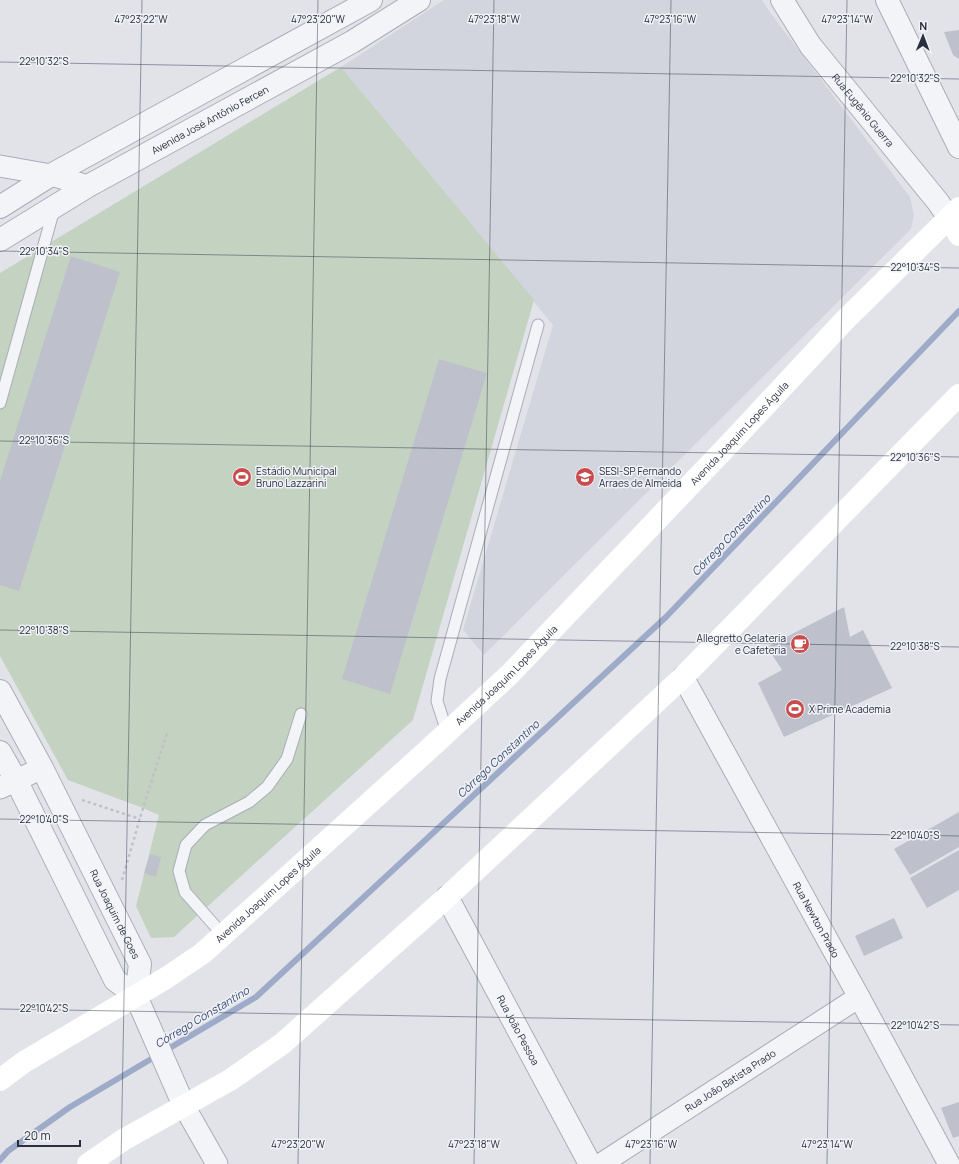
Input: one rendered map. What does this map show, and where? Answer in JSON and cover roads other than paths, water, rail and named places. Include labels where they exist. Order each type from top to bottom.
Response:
[{"type":"main road","name":"Avenida Joaquim Lopes Águila","points":[[0,1080],[24,1062],[166,978],[203,953],[510,674],[735,438],[844,321],[956,220]]},
{"type":"main road","points":[[88,1164],[123,1140],[230,1080],[282,1044],[447,897],[683,676],[959,395]]},
{"type":"street","points":[[0,206],[51,175],[371,0]]},
{"type":"street","name":"Rua Eugênio Guerra","points":[[782,0],[810,45],[938,202],[956,220]]},
{"type":"street","points":[[886,0],[959,147]]},
{"type":"street","name":"Avenida José Antônio Fercen","points":[[0,240],[88,186],[352,42],[408,3]]},
{"type":"street","points":[[0,166],[51,175],[88,186]]},
{"type":"street","name":"Rua Newton Prado","points":[[683,676],[949,1164]]},
{"type":"street","name":"Rua Joaquim de Goes","points":[[0,691],[42,768],[140,964],[136,996]]},
{"type":"street","points":[[0,752],[8,784],[115,980],[136,996],[184,1106],[217,1164]]},
{"type":"street","points":[[8,784],[42,768]]},
{"type":"street","name":"Rua João Pessoa","points":[[447,897],[590,1164]]},
{"type":"street","name":"Rua João Batista Prado","points":[[601,1164],[859,997]]},
{"type":"lane","points":[[0,403],[55,207]]},
{"type":"lane","points":[[447,732],[437,701],[440,679],[538,325]]},
{"type":"lane","points":[[223,935],[185,892],[180,871],[186,845],[205,825],[249,802],[267,787],[286,759],[301,714]]},
{"type":"waterway","name":"Córrego Constantino","points":[[0,1160],[8,1151],[70,1107],[256,997],[666,617],[959,311]]},
{"type":"place","name":"Estádio Municipal Bruno Lazzarini","points":[[242,477]]},
{"type":"place","name":"SESI-SP Fernando Arraes de Almeida","points":[[585,477]]},
{"type":"place","name":"Allegretto Gelateria e Cafeteria","points":[[800,644]]},
{"type":"place","name":"X Prime Academia","points":[[795,709]]}]
